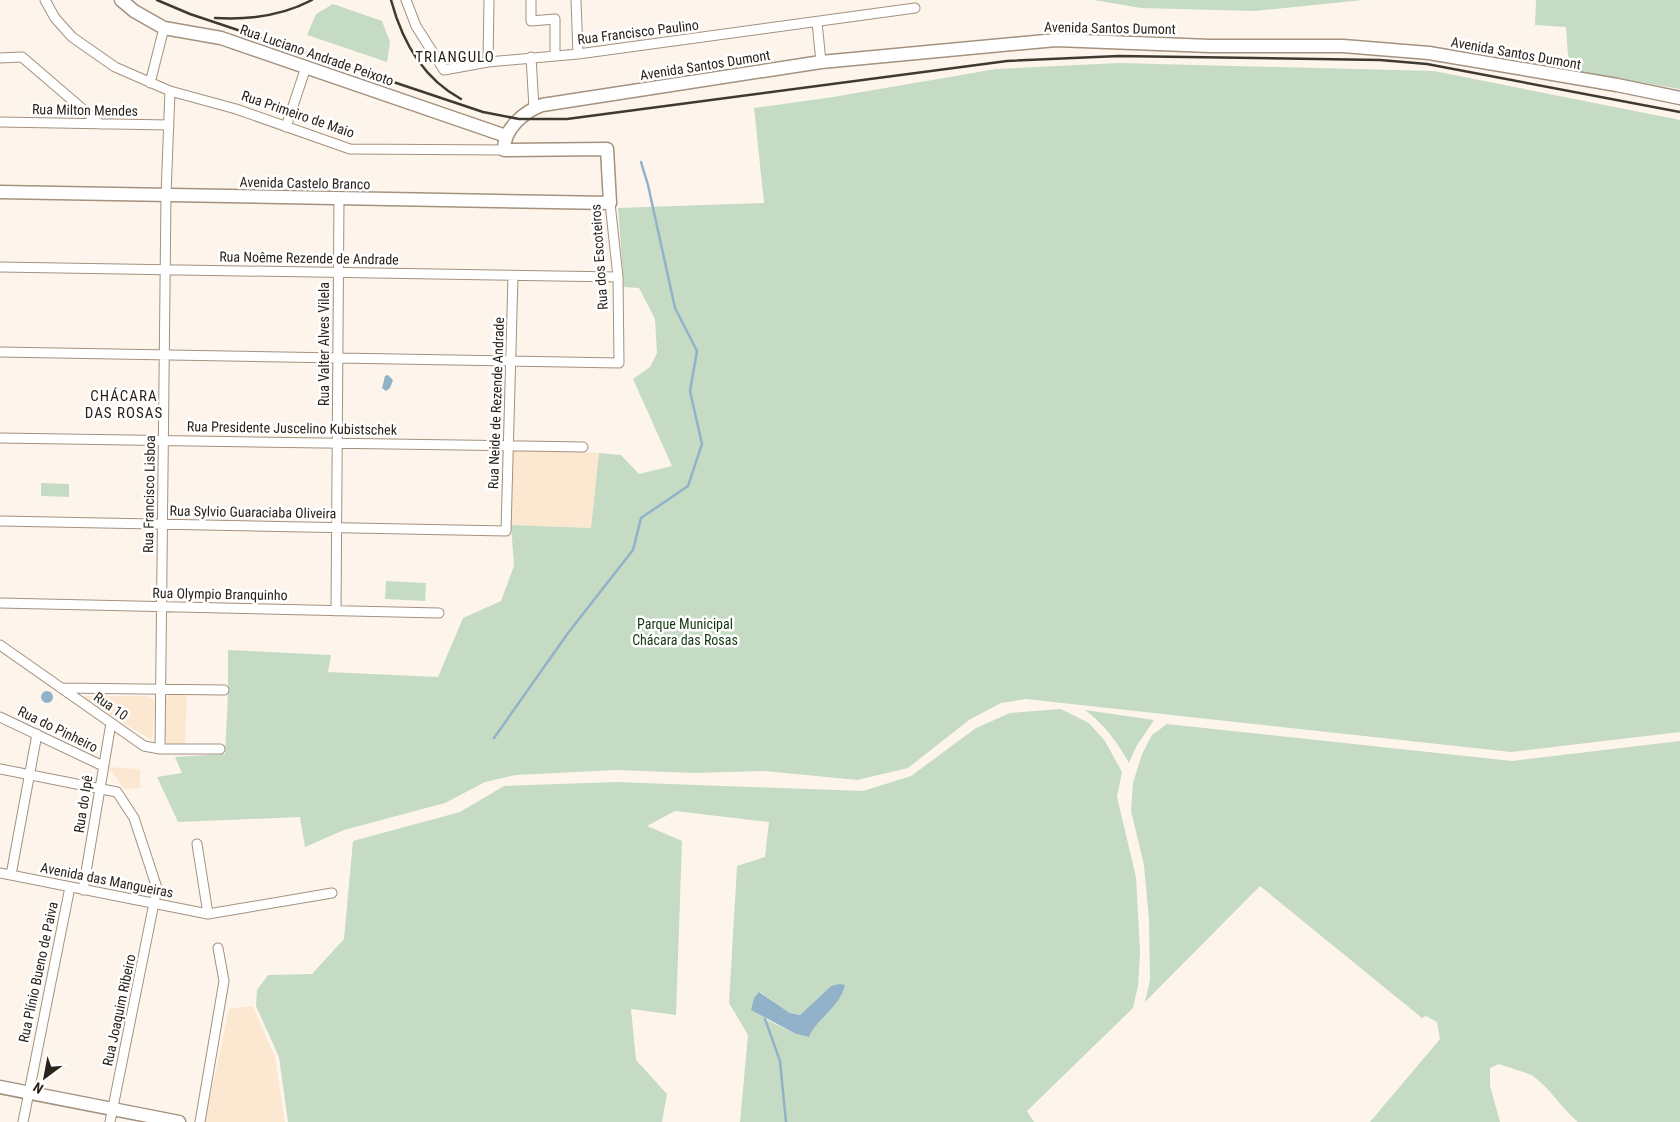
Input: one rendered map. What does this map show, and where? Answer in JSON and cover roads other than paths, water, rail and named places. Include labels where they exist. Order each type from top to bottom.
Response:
[{"type":"street","name":"Rua Primeiro de Maio","points":[[45,0],[55,18],[72,37],[115,67],[170,90],[236,109],[350,149],[607,149]]},
{"type":"street","name":"Rua Luciano Andrade Peixoto","points":[[121,0],[134,11],[164,28],[221,38],[506,136]]},
{"type":"street","name":"Rua Francisco Paulino","points":[[406,0],[416,26],[444,70],[488,62],[578,54],[915,8]]},
{"type":"street","points":[[488,62],[489,0]]},
{"type":"street","points":[[532,0],[531,21],[554,19],[555,55]]},
{"type":"street","points":[[576,0],[578,54]]},
{"type":"street","points":[[817,22],[821,62]]},
{"type":"street","points":[[150,83],[164,28]]},
{"type":"street","name":"Avenida Santos Dumont","points":[[534,108],[821,62],[1056,40],[1210,46],[1343,46],[1429,53],[1617,85],[1680,98]]},
{"type":"street","points":[[504,150],[506,136],[519,119],[534,108],[531,57]]},
{"type":"street","points":[[0,58],[22,58],[100,124]]},
{"type":"street","points":[[286,128],[306,67]]},
{"type":"street","name":"Rua Francisco Lisboa","points":[[160,749],[166,195],[170,90]]},
{"type":"street","points":[[79,123],[80,107]]},
{"type":"street","name":"Rua Milton Mendes","points":[[0,122],[169,125]]},
{"type":"street","name":"Rua dos Escoteiros","points":[[511,361],[619,363],[618,277],[610,203],[607,149]]},
{"type":"street","name":"Avenida Castelo Branco","points":[[0,192],[610,203]]},
{"type":"street","name":"Rua Valter Alves Vilela","points":[[336,610],[339,198]]},
{"type":"street","name":"Rua Noême Rezende de Andrade","points":[[0,267],[618,277]]},
{"type":"street","name":"Rua Neide de Rezende Andrade","points":[[506,531],[513,276]]},
{"type":"street","points":[[0,352],[511,361]]},
{"type":"street","name":"Rua Presidente Juscelino Kubistschek","points":[[0,438],[583,447]]},
{"type":"street","name":"Rua Sylvio Guaraciaba Oliveira","points":[[0,521],[506,531]]},
{"type":"street","name":"Rua Olympio Branquinho","points":[[0,603],[439,613]]},
{"type":"street","name":"Rua 10","points":[[0,645],[144,746],[160,749],[220,749]]},
{"type":"street","points":[[61,688],[224,690]]},
{"type":"street","name":"Rua do Pinheiro","points":[[0,716],[103,766]]},
{"type":"street","name":"Rua do Ipê","points":[[83,890],[110,723]]},
{"type":"street","points":[[11,876],[37,734]]},
{"type":"street","name":"Rua Joaquim Ribeiro","points":[[0,769],[117,792],[134,818],[157,888],[110,1122]]},
{"type":"street","points":[[197,844],[208,914],[332,893]]},
{"type":"street","name":"Avenida das Mangueiras","points":[[0,873],[208,914]]},
{"type":"street","name":"Rua Plínio Bueno de Paiva","points":[[23,1122],[70,887]]},
{"type":"street","points":[[200,1122],[224,981],[218,948]]},
{"type":"street","points":[[0,1087],[179,1122]]},
{"type":"water","points":[[388,375],[393,380],[390,388],[386,391],[382,388],[385,376]]},
{"type":"water","points":[[47,691],[53,697],[47,703],[41,697]]},
{"type":"water","points":[[845,985],[839,999],[817,1024],[809,1037],[796,1034],[751,1010],[754,998],[759,992],[790,1013],[800,1015],[831,986]]},
{"type":"waterway","points":[[494,738],[568,633],[633,550],[641,518],[688,486],[702,444],[690,391],[697,351],[675,308],[648,185],[641,162]]},
{"type":"waterway","points":[[765,1019],[780,1061],[786,1122]]},
{"type":"railway","points":[[157,0],[190,14],[483,112],[519,119],[567,119],[1007,61],[1119,56],[1380,60],[1427,64],[1680,112]]},
{"type":"railway","points":[[215,18],[265,16],[289,10],[312,0]]},
{"type":"railway","points":[[391,0],[401,30],[416,57],[435,80],[461,99]]},
{"type":"district","name":"TRIANGULO","points":[[455,57]]},
{"type":"district","name":"CHÁCARA DAS ROSAS","points":[[124,404]]},
{"type":"park label","name":"Parque Municipal Chácara das Rosas","points":[[685,632]]}]
